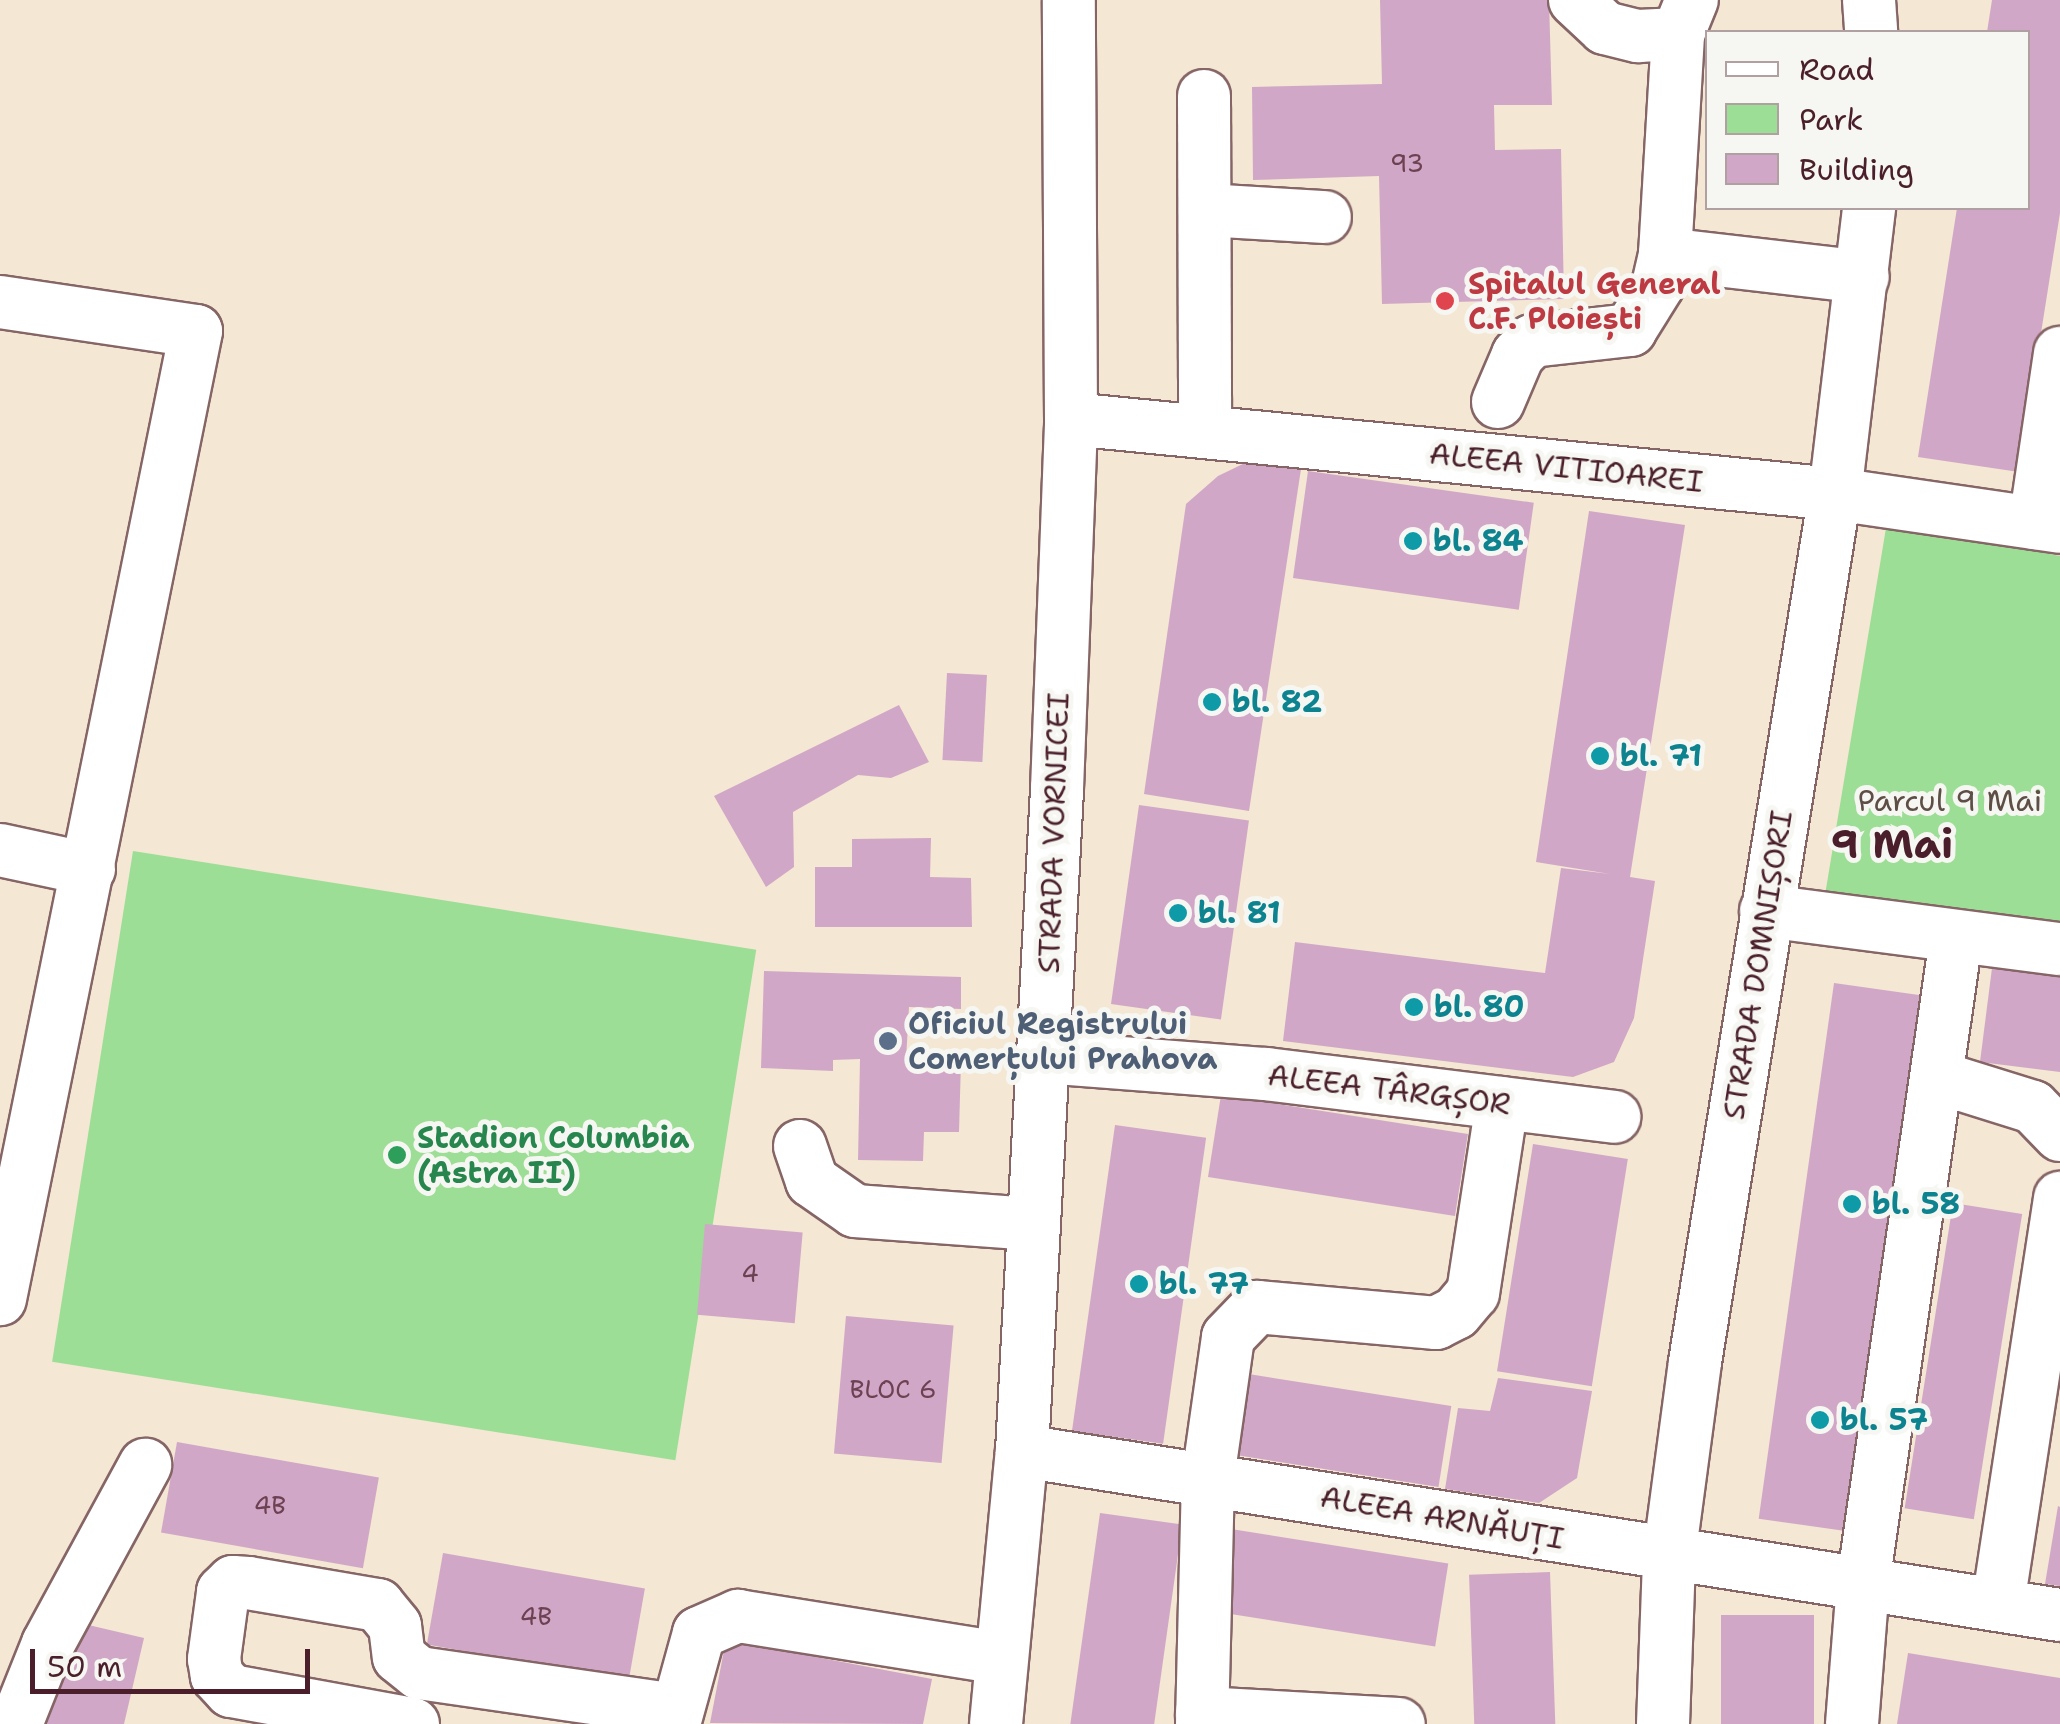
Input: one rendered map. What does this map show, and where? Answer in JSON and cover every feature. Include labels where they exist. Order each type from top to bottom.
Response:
[{"type":"street","name":"STRADA VORNICEI","points":[[996,1724],[1022,1451],[1044,1057],[1070,419],[1069,0]]},
{"type":"street","points":[[1498,402],[1518,355],[1532,341],[1630,330],[1658,285],[1665,254],[1685,17],[1638,36],[1604,28],[1575,0]]},
{"type":"street","points":[[1869,0],[1871,30]]},
{"type":"street","points":[[1204,96],[1204,432]]},
{"type":"street","points":[[1206,210],[1325,217]]},
{"type":"street","name":"STRADA DOMNIȘORI","points":[[1662,1724],[1669,1557],[1766,911],[1835,494],[1868,210]]},
{"type":"street","points":[[1665,254],[1863,276]]},
{"type":"street","points":[[0,302],[196,331],[89,868],[10,1199],[0,1299]]},
{"type":"street","points":[[2047,525],[2060,353]]},
{"type":"street","name":"ALEEA VITIOAREI","points":[[1070,419],[1835,494],[2047,525]]},
{"type":"street","points":[[0,850],[89,868]]},
{"type":"street","points":[[1766,911],[1956,939],[2060,949]]},
{"type":"street","points":[[1852,1724],[1862,1583],[1940,1078],[1956,939]]},
{"type":"street","name":"ALEEA TÂRGȘOR","points":[[1044,1057],[1266,1074],[1614,1117]]},
{"type":"street","points":[[1940,1078],[2034,1107],[2060,1135]]},
{"type":"street","points":[[1399,1724],[1202,1719],[1208,1478],[1228,1337],[1257,1308],[1436,1323],[1456,1313],[1472,1293],[1502,1103]]},
{"type":"street","points":[[800,1146],[812,1181],[856,1211],[1034,1224]]},
{"type":"street","points":[[1998,1604],[2060,1198]]},
{"type":"street","name":"ALEEA ARNĂUȚI","points":[[1022,1451],[1208,1478],[1669,1557],[2060,1615]]},
{"type":"street","points":[[16,1724],[48,1644],[146,1465]]},
{"type":"street","points":[[233,1582],[248,1582],[378,1605],[395,1626],[399,1657],[380,1721],[230,1690],[217,1676],[214,1659],[223,1592],[233,1582]]},
{"type":"street","points":[[399,1657],[420,1673],[676,1717],[699,1633],[738,1616],[1001,1658]]},
{"type":"green space","name":"Parcul 9 Mai","points":[[1887,522],[2060,556],[2060,925],[1825,895]]},
{"type":"green space","name":"Stadion Columbia (Astra II)","points":[[133,851],[756,950],[675,1460],[52,1362]]},
{"type":"building","points":[[1380,0],[1549,0],[1552,105],[1494,105],[1495,150],[1561,149],[1564,299],[1382,304],[1379,176],[1253,180],[1252,87],[1382,84]]},
{"type":"building","points":[[1992,0],[2060,0],[2060,213],[2019,472],[1918,457],[1957,210],[2030,210],[2030,30],[1987,30]]},
{"type":"building","name":"bl. 82","points":[[1247,462],[1301,469],[1249,811],[1144,794],[1186,504],[1218,476]]},
{"type":"building","name":"bl. 84","points":[[1308,471],[1534,503],[1519,610],[1293,578]]},
{"type":"building","points":[[1589,511],[1685,525],[1630,877],[1655,881],[1634,1018],[1614,1062],[1573,1077],[1283,1041],[1295,942],[1545,973],[1561,868],[1610,874],[1536,862]]},
{"type":"building","points":[[947,673],[987,675],[982,762],[942,760]]},
{"type":"building","points":[[899,705],[929,762],[891,778],[858,775],[793,812],[794,867],[766,887],[714,796]]},
{"type":"building","name":"bl. 81","points":[[1139,805],[1249,820],[1221,1019],[1111,1004]]},
{"type":"building","points":[[931,838],[930,877],[971,878],[972,927],[815,927],[815,867],[852,867],[852,839]]},
{"type":"building","points":[[1992,968],[2060,976],[2060,1072],[1980,1062]]},
{"type":"building","points":[[764,971],[961,977],[961,1009],[909,1007],[906,1060],[961,1061],[959,1132],[924,1132],[923,1161],[858,1160],[860,1059],[833,1060],[833,1071],[761,1068]]},
{"type":"building","points":[[1834,983],[1933,997],[1858,1533],[1759,1519]]},
{"type":"building","points":[[1221,1095],[1468,1134],[1455,1216],[1208,1177]]},
{"type":"building","name":"bl. 77","points":[[1115,1125],[1206,1138],[1163,1444],[1072,1431]]},
{"type":"building","points":[[1533,1144],[1628,1159],[1592,1386],[1497,1371]]},
{"type":"building","points":[[1953,1203],[2022,1214],[1974,1519],[1905,1508]]},
{"type":"building","points":[[705,1224],[803,1233],[795,1323],[697,1315]]},
{"type":"building","points":[[846,1316],[954,1325],[942,1463],[834,1453]]},
{"type":"building","points":[[1236,1372],[1451,1406],[1438,1487],[1223,1453]]},
{"type":"building","points":[[1498,1378],[1592,1391],[1577,1478],[1539,1503],[1445,1489],[1458,1408],[1490,1411]]},
{"type":"building","points":[[177,1442],[379,1478],[363,1568],[161,1533]]},
{"type":"building","points":[[2060,1507],[2060,1586],[2045,1584]]},
{"type":"building","points":[[1100,1513],[1182,1525],[1154,1724],[1070,1724]]},
{"type":"building","points":[[1231,1529],[1448,1563],[1435,1646],[1218,1612]]},
{"type":"building","points":[[443,1553],[645,1589],[629,1680],[427,1645]]},
{"type":"building","points":[[1550,1572],[1555,1724],[1474,1724],[1469,1575]]},
{"type":"building","points":[[1721,1615],[1814,1615],[1814,1724],[1721,1724]]},
{"type":"building","points":[[67,1620],[144,1638],[124,1724],[42,1724]]},
{"type":"building","points":[[726,1640],[932,1679],[923,1724],[710,1723]]},
{"type":"building","points":[[1908,1653],[2060,1678],[2060,1724],[1897,1724]]},
{"type":"place","name":"Spitalul General C.F. Ploiești","points":[[1445,301]]},
{"type":"place","name":"bl. 84","points":[[1413,541]]},
{"type":"place","name":"bl. 82","points":[[1212,702]]},
{"type":"place","name":"bl. 71","points":[[1600,756]]},
{"type":"place","name":"bl. 81","points":[[1178,913]]},
{"type":"place","name":"bl. 80","points":[[1414,1007]]},
{"type":"place","name":"Oficiul Registrului Comerțului Prahova","points":[[888,1041]]},
{"type":"place","name":"Stadion Columbia (Astra II)","points":[[397,1155]]},
{"type":"place","name":"bl. 58","points":[[1852,1204]]},
{"type":"place","name":"bl. 77","points":[[1139,1284]]},
{"type":"place","name":"bl. 57","points":[[1820,1420]]},
{"type":"district","name":"9 Mai","points":[[1892,844]]}]
